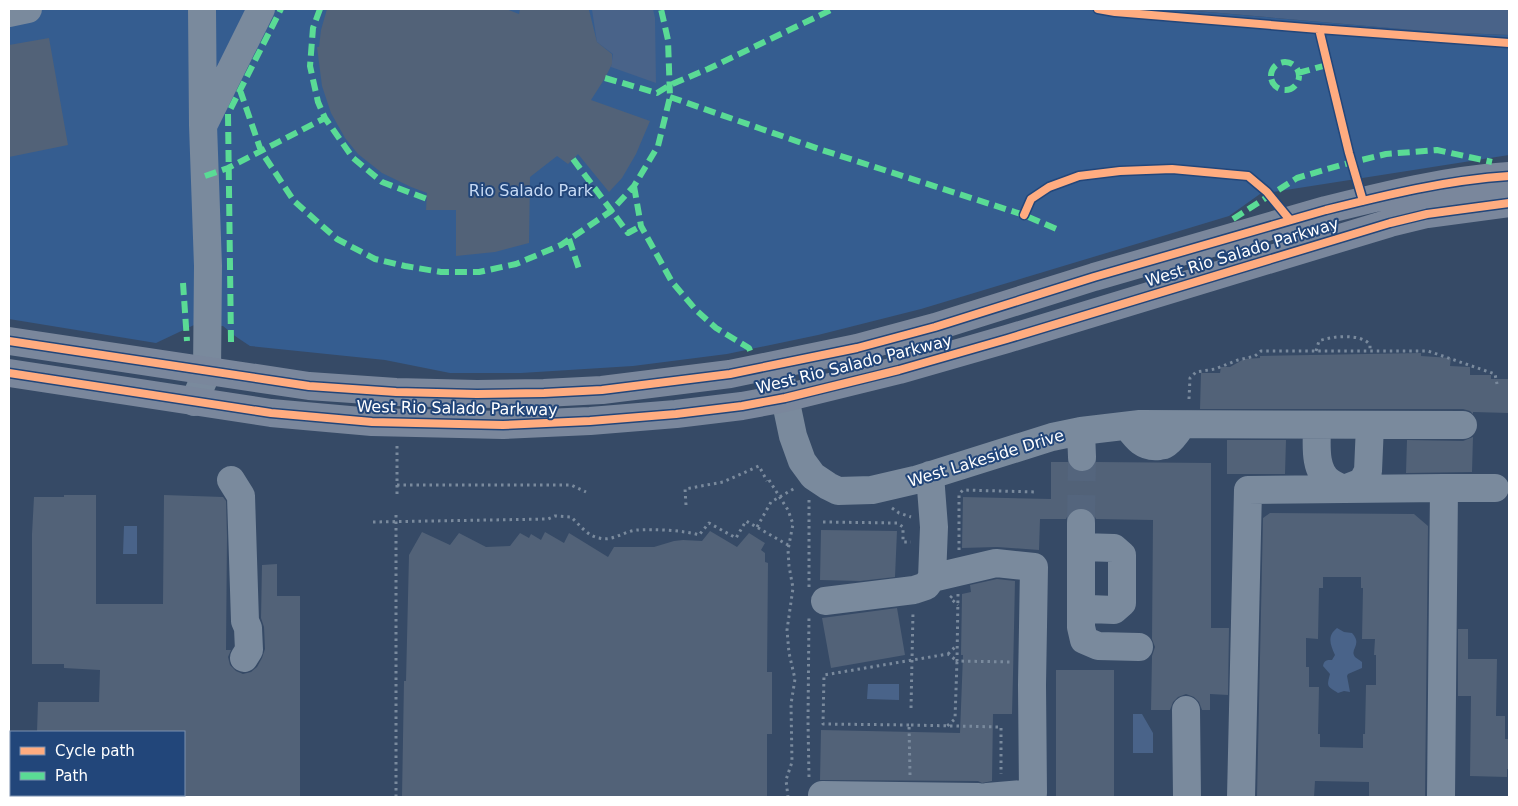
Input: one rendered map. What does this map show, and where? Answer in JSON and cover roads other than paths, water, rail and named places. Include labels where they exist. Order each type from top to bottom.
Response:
[{"type":"main road","name":"West Rio Salado Parkway","points":[[9,341],[297,385],[356,390],[535,394],[648,385],[730,374],[857,348],[935,327],[1326,210],[1458,182],[1509,176]]},
{"type":"main road","name":"West Rio Salado Parkway","points":[[9,373],[271,413],[372,422],[502,425],[643,418],[742,406],[785,398],[899,370],[1390,223],[1428,214],[1509,203]]},
{"type":"street","points":[[9,13],[28,9]]},
{"type":"street","points":[[194,402],[207,372],[208,266],[203,126],[202,9]]},
{"type":"street","points":[[203,126],[261,9]]},
{"type":"street","name":"West Lakeside Drive","points":[[778,364],[793,436],[802,460],[813,476],[838,491],[848,492],[872,490],[930,475],[1052,437],[1082,444],[1127,426],[1140,424],[1463,426]]},
{"type":"street","points":[[1317,425],[1318,461],[1321,472],[1328,481],[1344,489],[1362,482],[1368,471],[1370,425]]},
{"type":"street","points":[[929,589],[929,536],[934,527],[930,475]]},
{"type":"street","points":[[231,480],[241,496],[245,620],[248,628],[249,650],[240,654]]},
{"type":"street","points":[[1441,797],[1444,488]]},
{"type":"street","points":[[1241,797],[1248,490],[1495,488]]},
{"type":"street","points":[[1081,602],[1088,609],[1114,610],[1122,604],[1122,555],[1114,548],[1081,535],[1081,602],[1081,627],[1084,640],[1098,646],[1139,647]]},
{"type":"street","points":[[814,603],[929,589],[996,563],[1034,566],[1033,793],[987,797]]},
{"type":"street","points":[[1186,710],[1187,797]]},
{"type":"street","points":[[815,790],[915,796],[978,797]]},
{"type":"tunnel","points":[[1081,523],[1082,457]]},
{"type":"park label","name":"Rio Salado Park","points":[[531,190]]}]
